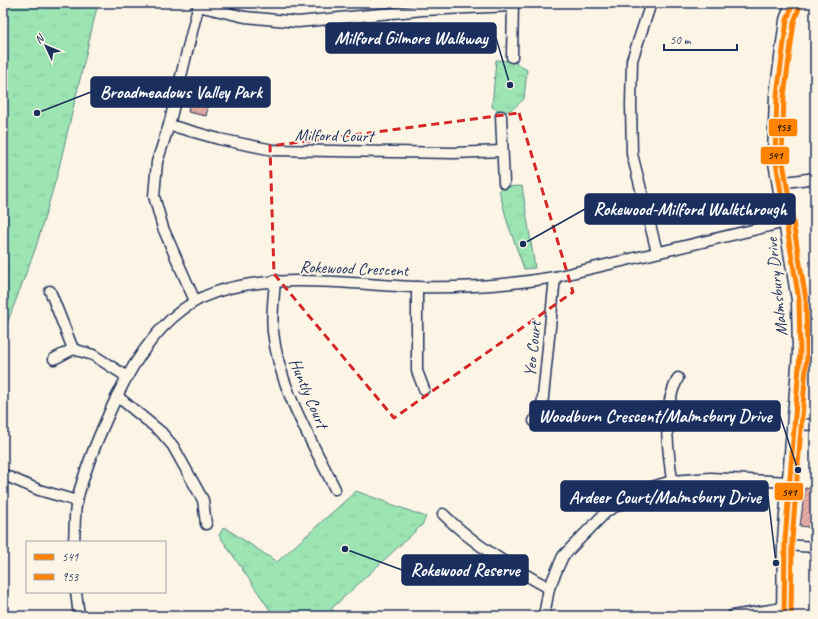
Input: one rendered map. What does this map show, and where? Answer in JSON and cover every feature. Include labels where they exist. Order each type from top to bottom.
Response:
[{"type":"street","points":[[651,3],[632,60],[630,105],[632,154],[657,252]]},
{"type":"street","name":"Malmsbury Drive","points":[[784,612],[785,545],[800,354],[799,300],[775,156],[777,95],[787,20],[793,3]]},
{"type":"street","points":[[195,301],[163,228],[154,196],[157,162],[169,125],[198,4],[245,17],[298,22],[423,10],[513,4],[512,57]]},
{"type":"street","points":[[501,116],[504,183]]},
{"type":"street","name":"Milford Court","points":[[169,125],[219,139],[273,150],[454,153],[502,151]]},
{"type":"street","points":[[780,183],[815,178]]},
{"type":"street","name":"Rokewood Crescent","points":[[74,541],[77,501],[97,437],[126,376],[152,338],[195,301],[234,288],[275,280],[474,287],[555,277],[786,222]]},
{"type":"street","name":"Yeo Court","points":[[534,421],[542,407],[555,277]]},
{"type":"street","name":"Huntly Court","points":[[275,280],[272,330],[282,380],[335,489]]},
{"type":"street","points":[[417,286],[417,371],[424,389]]},
{"type":"street","points":[[50,291],[73,349]]},
{"type":"street","points":[[54,359],[73,349],[92,355],[126,376]]},
{"type":"street","points":[[672,481],[667,435],[667,412],[670,392],[678,378]]},
{"type":"street","points":[[117,396],[161,432],[173,446],[203,500],[206,524]]},
{"type":"street","points":[[794,424],[815,426]]},
{"type":"street","points":[[4,475],[39,490],[77,501]]},
{"type":"street","points":[[544,616],[549,588],[563,556],[607,511],[655,486],[672,481],[710,478],[790,482]]},
{"type":"street","points":[[444,514],[464,535],[513,567],[549,588]]},
{"type":"street","points":[[785,545],[815,547]]},
{"type":"street","points":[[76,593],[79,616]]},
{"type":"street","points":[[732,616],[784,612]]},
{"type":"highlighted area","points":[[519,113],[573,292],[394,418],[274,274],[270,146]]},
{"type":"green space","points":[[3,3],[98,3],[58,172],[36,247],[3,334]]},
{"type":"green space","points":[[496,60],[512,61],[527,70],[524,99],[513,109],[506,111],[498,110],[492,107]]},
{"type":"green space","points":[[522,186],[535,268],[524,269],[507,221],[499,190],[505,187]]},
{"type":"green space","points":[[356,491],[426,517],[422,525],[331,609],[340,616],[274,616],[219,535],[224,527],[277,562]]},
{"type":"building","points":[[191,92],[205,96],[202,106],[208,107],[206,116],[188,112]]},
{"type":"building","points":[[805,488],[815,489],[813,528],[800,526]]},
{"type":"transit line","name":"541","points":[[784,616],[785,540],[800,354],[799,300],[775,156],[777,95],[787,20],[793,3]]},
{"type":"transit line","name":"953","points":[[791,616],[792,540],[807,355],[806,300],[782,156],[784,96],[794,22],[800,5]]},
{"type":"place","name":"Milford Gilmore Walkway","points":[[510,85]]},
{"type":"place","name":"Broadmeadows Valley Park","points":[[37,113]]},
{"type":"place","name":"Rokewood-Milford Walkthrough","points":[[523,244]]},
{"type":"place","name":"Woodburn Crescent/Malmsbury Drive","points":[[798,470]]},
{"type":"place","name":"Rokewood Reserve","points":[[345,549]]},
{"type":"place","name":"Ardeer Court/Malmsbury Drive","points":[[776,563]]}]
